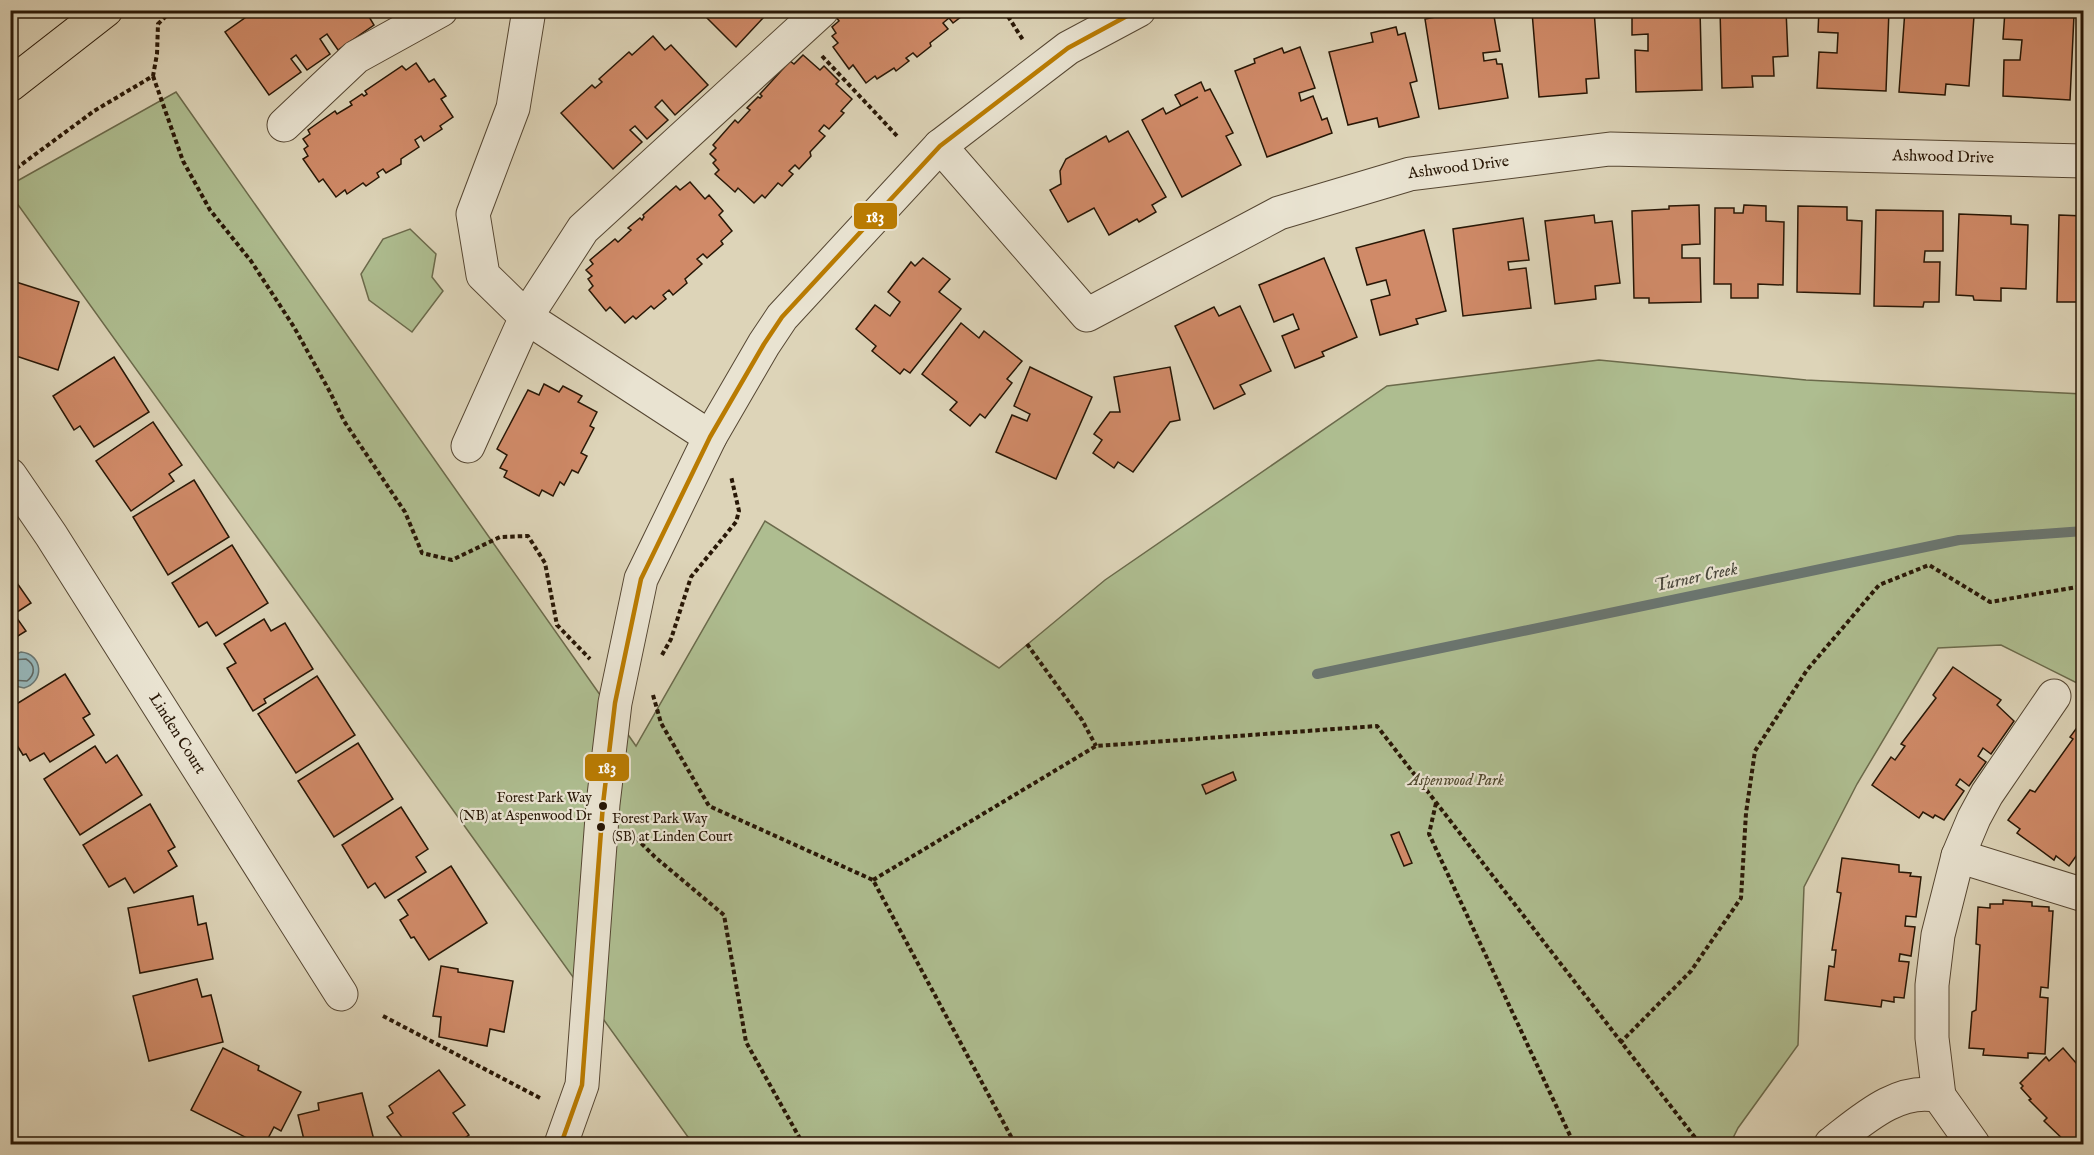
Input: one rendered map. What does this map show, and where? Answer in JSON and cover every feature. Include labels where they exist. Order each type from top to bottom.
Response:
[{"type":"main road","points":[[10,85],[106,10]]},
{"type":"street","points":[[284,125],[356,57],[441,10]]},
{"type":"street","points":[[529,10],[513,108],[473,214],[483,275],[526,317],[710,437]]},
{"type":"street","points":[[566,1130],[582,1085],[603,804],[620,670],[641,579],[710,437],[782,317],[940,146],[1068,48],[1139,10]]},
{"type":"street","points":[[468,446],[526,317],[583,229],[811,21]]},
{"type":"street","name":"Ashwood Drive","points":[[940,146],[1087,315],[1279,213],[1410,174],[1610,149],[2084,161]]},
{"type":"street","name":"Linden Court","points":[[10,474],[342,994]]},
{"type":"street","points":[[1973,1144],[1939,1096],[1932,1038],[1932,985],[1938,935],[1958,856],[1974,818],[1987,794],[2054,696]]},
{"type":"street","points":[[1958,856],[2084,895]]},
{"type":"street","points":[[1830,1144],[1892,1102],[1915,1094],[1939,1096]]},
{"type":"path","points":[[172,10],[158,24],[157,54],[153,76],[183,161],[210,210],[251,261],[294,327],[344,421],[405,512],[422,553],[452,560],[500,537],[528,536],[545,563],[557,625],[593,662]]},
{"type":"path","points":[[1004,10],[1023,40]]},
{"type":"path","points":[[811,21],[899,138]]},
{"type":"path","points":[[10,173],[94,111],[153,76]]},
{"type":"path","points":[[660,658],[671,639],[691,577],[736,522],[739,511],[731,473]]},
{"type":"path","points":[[1620,1043],[1691,971],[1741,898],[1746,813],[1755,751],[1807,670],[1879,585],[1929,565],[1990,602],[2077,587],[2084,593]]},
{"type":"path","points":[[1027,644],[1082,720],[1096,746]]},
{"type":"path","points":[[652,689],[661,723],[709,806],[873,880],[1015,1144]]},
{"type":"path","points":[[873,880],[1096,746],[1377,726],[1700,1144]]},
{"type":"path","points":[[1436,803],[1429,834],[1574,1144]]},
{"type":"path","points":[[636,838],[724,915],[746,1042],[803,1144]]},
{"type":"path","points":[[383,1016],[566,1130]]},
{"type":"green space","name":"Aspenwood Park","points":[[176,92],[636,746],[765,521],[999,668],[1105,580],[1387,386],[1599,360],[1806,380],[2083,394],[2083,686],[2001,645],[1938,648],[1857,784],[1804,887],[1798,1045],[1738,1128],[1730,1144],[693,1144],[11,195],[10,185]]},
{"type":"green space","points":[[410,229],[436,254],[432,277],[443,291],[412,332],[369,300],[361,274],[383,239]]},
{"type":"water","points":[[21,652],[34,658],[39,668],[35,680],[24,688],[11,685],[11,656]]},
{"type":"building","points":[[256,10],[262,12],[265,10],[365,10],[374,25],[338,50],[327,34],[320,39],[330,54],[307,70],[296,55],[291,59],[301,72],[269,95],[225,32]]},
{"type":"building","points":[[699,10],[754,10],[763,18],[736,47]]},
{"type":"building","points":[[845,10],[970,10],[953,23],[949,18],[943,23],[948,29],[917,57],[913,53],[906,58],[909,61],[896,71],[894,68],[877,79],[875,76],[866,83],[853,65],[849,69],[833,47],[838,43],[832,36],[836,33],[832,27],[839,21],[836,17]]},
{"type":"building","points":[[1446,10],[1493,10],[1500,51],[1483,53],[1484,61],[1496,59],[1497,64],[1502,64],[1508,98],[1439,109],[1425,19],[1447,15]]},
{"type":"building","points":[[1594,10],[1599,78],[1586,79],[1587,93],[1539,97],[1532,12]]},
{"type":"building","points":[[1632,10],[1700,10],[1702,90],[1636,92],[1635,50],[1648,51],[1648,34],[1632,35]]},
{"type":"building","points":[[1720,10],[1786,10],[1788,56],[1773,57],[1774,76],[1752,76],[1753,87],[1722,88]]},
{"type":"building","points":[[1819,10],[1889,10],[1886,91],[1817,88],[1819,52],[1837,53],[1838,33],[1818,32]]},
{"type":"building","points":[[1905,10],[1934,10],[1934,13],[1974,16],[1969,86],[1946,84],[1945,95],[1899,92]]},
{"type":"building","points":[[2005,11],[2074,15],[2070,100],[2003,96],[2004,60],[2020,60],[2022,40],[2003,39]]},
{"type":"building","points":[[1396,27],[1398,35],[1405,33],[1417,81],[1410,83],[1419,117],[1379,127],[1377,118],[1348,125],[1329,52],[1373,42],[1371,33]]},
{"type":"building","points":[[653,36],[665,50],[671,45],[708,85],[675,115],[662,100],[655,107],[668,120],[647,139],[635,126],[630,130],[642,142],[613,169],[561,113],[592,85],[595,88],[602,82],[599,79],[629,52],[632,55]]},
{"type":"building","points":[[1300,47],[1315,88],[1299,93],[1301,101],[1313,96],[1322,120],[1327,118],[1332,133],[1267,157],[1235,71],[1255,63],[1254,59],[1282,48],[1284,53]]},
{"type":"building","points":[[803,55],[820,70],[824,66],[839,81],[836,84],[852,99],[841,111],[844,113],[829,129],[824,125],[819,131],[825,136],[810,152],[811,156],[799,169],[795,165],[789,171],[793,174],[782,186],[778,183],[765,198],[762,195],[754,203],[738,188],[735,192],[715,174],[719,170],[713,163],[716,160],[710,154],[716,148],[713,145],[735,120],[738,123],[750,110],[747,108],[762,96],[760,94],[790,61],[794,64]]},
{"type":"building","points":[[416,63],[429,82],[434,79],[446,96],[441,99],[453,117],[440,126],[442,129],[424,141],[421,136],[415,140],[419,147],[401,159],[401,164],[386,173],[383,169],[377,173],[379,177],[366,186],[363,183],[347,194],[345,190],[336,197],[323,179],[319,182],[303,159],[308,156],[304,149],[308,146],[303,139],[310,134],[308,130],[335,111],[337,114],[352,105],[350,102],[362,94],[364,96],[367,94],[365,91],[402,66],[406,70]]},
{"type":"building","points":[[1201,82],[1205,91],[1210,89],[1233,133],[1226,136],[1241,165],[1182,197],[1142,120],[1163,108],[1166,114],[1198,97],[1181,106],[1175,95]]},
{"type":"building","points":[[1128,131],[1166,197],[1152,205],[1156,212],[1139,222],[1137,219],[1109,235],[1094,208],[1068,222],[1050,190],[1061,184],[1060,171],[1066,159],[1106,136],[1109,142]]},
{"type":"building","points":[[690,182],[705,199],[709,195],[723,211],[719,215],[732,231],[721,241],[723,244],[707,258],[703,254],[697,259],[702,264],[685,279],[687,283],[673,295],[669,290],[663,295],[666,299],[654,309],[651,306],[636,319],[633,316],[625,323],[610,307],[606,311],[589,290],[593,286],[588,279],[592,276],[586,270],[593,264],[590,260],[615,239],[618,242],[631,230],[628,228],[640,218],[642,220],[643,215],[676,186],[680,190]]},
{"type":"building","points":[[1699,205],[1700,244],[1682,245],[1682,258],[1700,258],[1701,302],[1649,303],[1649,298],[1634,298],[1632,211]]},
{"type":"building","points":[[1744,205],[1766,206],[1766,221],[1784,222],[1783,285],[1758,284],[1758,298],[1731,298],[1731,284],[1714,284],[1715,208],[1734,208],[1734,213],[1743,213]]},
{"type":"building","points":[[1798,206],[1847,207],[1847,220],[1862,221],[1860,294],[1797,292]]},
{"type":"building","points":[[1876,210],[1943,211],[1943,251],[1925,251],[1924,262],[1940,262],[1939,302],[1924,302],[1923,307],[1874,306]]},
{"type":"building","points":[[1959,214],[2011,216],[2011,224],[2028,225],[2026,289],[2001,288],[2001,301],[1974,300],[1973,296],[1956,295]]},
{"type":"building","points":[[1594,215],[1595,223],[1612,221],[1620,283],[1595,286],[1596,299],[1555,304],[1545,221]]},
{"type":"building","points":[[2059,215],[2084,216],[2084,302],[2057,302]]},
{"type":"building","points":[[1523,218],[1529,260],[1508,262],[1509,270],[1526,268],[1531,308],[1463,316],[1453,229]]},
{"type":"building","points":[[1424,230],[1446,311],[1416,319],[1418,324],[1380,335],[1371,300],[1390,295],[1386,280],[1367,285],[1356,248]]},
{"type":"building","points":[[923,258],[950,279],[939,292],[961,309],[910,373],[904,369],[900,374],[872,351],[876,346],[856,329],[875,305],[890,316],[900,302],[888,292],[911,262],[915,266]]},
{"type":"building","points":[[1324,258],[1357,337],[1322,352],[1324,356],[1295,368],[1282,336],[1299,329],[1293,314],[1274,322],[1259,285]]},
{"type":"building","points":[[16,282],[79,302],[58,370],[10,354],[10,299]]},
{"type":"building","points":[[1240,306],[1271,371],[1240,385],[1245,394],[1214,409],[1175,326],[1214,307],[1219,316]]},
{"type":"building","points":[[961,323],[979,338],[984,331],[1022,361],[1007,379],[1012,383],[985,418],[980,414],[970,426],[950,410],[957,402],[922,374]]},
{"type":"building","points":[[114,357],[149,412],[94,447],[80,426],[74,430],[53,396]]},
{"type":"building","points":[[1030,367],[1092,397],[1056,479],[996,452],[1012,415],[1027,421],[1030,414],[1014,406]]},
{"type":"building","points":[[1170,367],[1180,420],[1170,422],[1133,472],[1118,462],[1114,468],[1093,453],[1102,440],[1094,434],[1110,412],[1120,412],[1114,377]]},
{"type":"building","points":[[544,384],[559,392],[563,386],[582,396],[578,402],[597,412],[590,426],[594,428],[581,453],[587,456],[578,473],[572,470],[564,485],[560,482],[553,496],[542,490],[539,496],[504,477],[507,471],[500,468],[507,455],[497,449],[528,390],[539,395]]},
{"type":"building","points":[[153,422],[182,465],[169,474],[174,481],[131,511],[96,461]]},
{"type":"building","points":[[194,480],[229,537],[168,575],[133,517]]},
{"type":"building","points":[[232,545],[268,603],[216,636],[207,622],[199,627],[172,583]]},
{"type":"building","points":[[10,573],[31,603],[14,614],[26,631],[10,641]]},
{"type":"building","points":[[264,619],[271,631],[285,623],[313,669],[264,699],[266,703],[253,711],[227,668],[236,663],[224,644]]},
{"type":"building","points":[[1953,667],[2001,700],[1997,705],[2014,721],[1991,754],[1983,748],[1978,756],[1986,762],[1969,786],[1960,779],[1956,785],[1964,791],[1944,820],[1935,815],[1933,818],[1923,812],[1919,818],[1872,785],[1891,757],[1895,760],[1905,746],[1901,744],[1936,698],[1933,695]]},
{"type":"building","points":[[65,674],[90,714],[83,718],[94,735],[50,762],[44,753],[30,761],[26,754],[23,755],[10,734],[10,708]]},
{"type":"building","points":[[317,676],[355,735],[296,773],[258,714]]},
{"type":"building","points":[[2084,718],[2084,845],[2069,866],[2056,856],[2054,860],[2017,833],[2020,829],[2008,820],[2030,790],[2035,792],[2073,739],[2070,737]]},
{"type":"building","points":[[358,743],[393,799],[334,837],[298,781]]},
{"type":"building","points":[[95,746],[106,763],[117,755],[142,795],[80,835],[44,779]]},
{"type":"building","points":[[1233,772],[1236,780],[1206,794],[1202,785]]},
{"type":"building","points":[[150,804],[175,847],[168,851],[177,866],[134,893],[125,878],[109,887],[83,845]]},
{"type":"building","points":[[401,807],[428,849],[416,857],[426,872],[385,898],[375,883],[368,888],[342,845]]},
{"type":"building","points":[[1399,832],[1412,863],[1404,866],[1391,835]]},
{"type":"building","points":[[1842,858],[1899,865],[1899,872],[1921,877],[1916,917],[1906,916],[1905,926],[1915,927],[1911,956],[1900,954],[1899,961],[1909,962],[1904,998],[1894,997],[1894,1002],[1882,1000],[1881,1007],[1825,1000],[1829,966],[1834,967],[1836,950],[1832,950],[1841,893],[1837,892]]},
{"type":"building","points":[[451,866],[487,923],[429,960],[400,920],[408,915],[398,900]]},
{"type":"building","points":[[193,896],[198,925],[206,923],[213,959],[140,973],[128,908]]},
{"type":"building","points":[[2003,900],[2032,902],[2032,906],[2049,907],[2049,911],[2053,911],[2048,988],[2041,987],[2040,997],[2048,998],[2045,1054],[2028,1053],[2028,1058],[1983,1055],[1984,1049],[1969,1048],[1972,1012],[1976,1010],[1980,945],[1976,944],[1978,907],[1990,908],[1990,904],[2003,904]]},
{"type":"building","points":[[441,966],[458,969],[458,972],[513,981],[504,1032],[490,1029],[487,1046],[439,1037],[441,1017],[433,1016]]},
{"type":"building","points":[[197,979],[202,997],[211,995],[223,1042],[149,1061],[133,996]]},
{"type":"building","points":[[223,1048],[259,1066],[258,1070],[301,1092],[281,1131],[274,1127],[265,1144],[259,1144],[191,1110]]},
{"type":"building","points":[[2063,1048],[2076,1063],[2081,1058],[2084,1060],[2084,1144],[2068,1144],[2044,1121],[2047,1118],[2029,1100],[2031,1099],[2021,1088],[2023,1086],[2020,1083],[2046,1057],[2049,1061]]},
{"type":"building","points":[[439,1070],[465,1105],[453,1113],[469,1135],[456,1144],[407,1144],[387,1117],[393,1113],[389,1106]]},
{"type":"building","points":[[362,1093],[375,1144],[305,1144],[298,1115],[319,1110],[318,1103]]},
{"type":"waterway","name":"Turner Creek","points":[[1317,674],[1959,540],[2084,531]]},
{"type":"transit line","name":"183","points":[[561,1144],[582,1085],[603,804],[615,703],[641,579],[710,437],[782,317],[940,146],[1068,48],[1138,10]]},
{"type":"place","name":"Forest Park Way (NB) at Aspenwood Dr","points":[[603,806]]},
{"type":"place","name":"Forest Park Way (SB) at Linden Court","points":[[601,827]]}]
